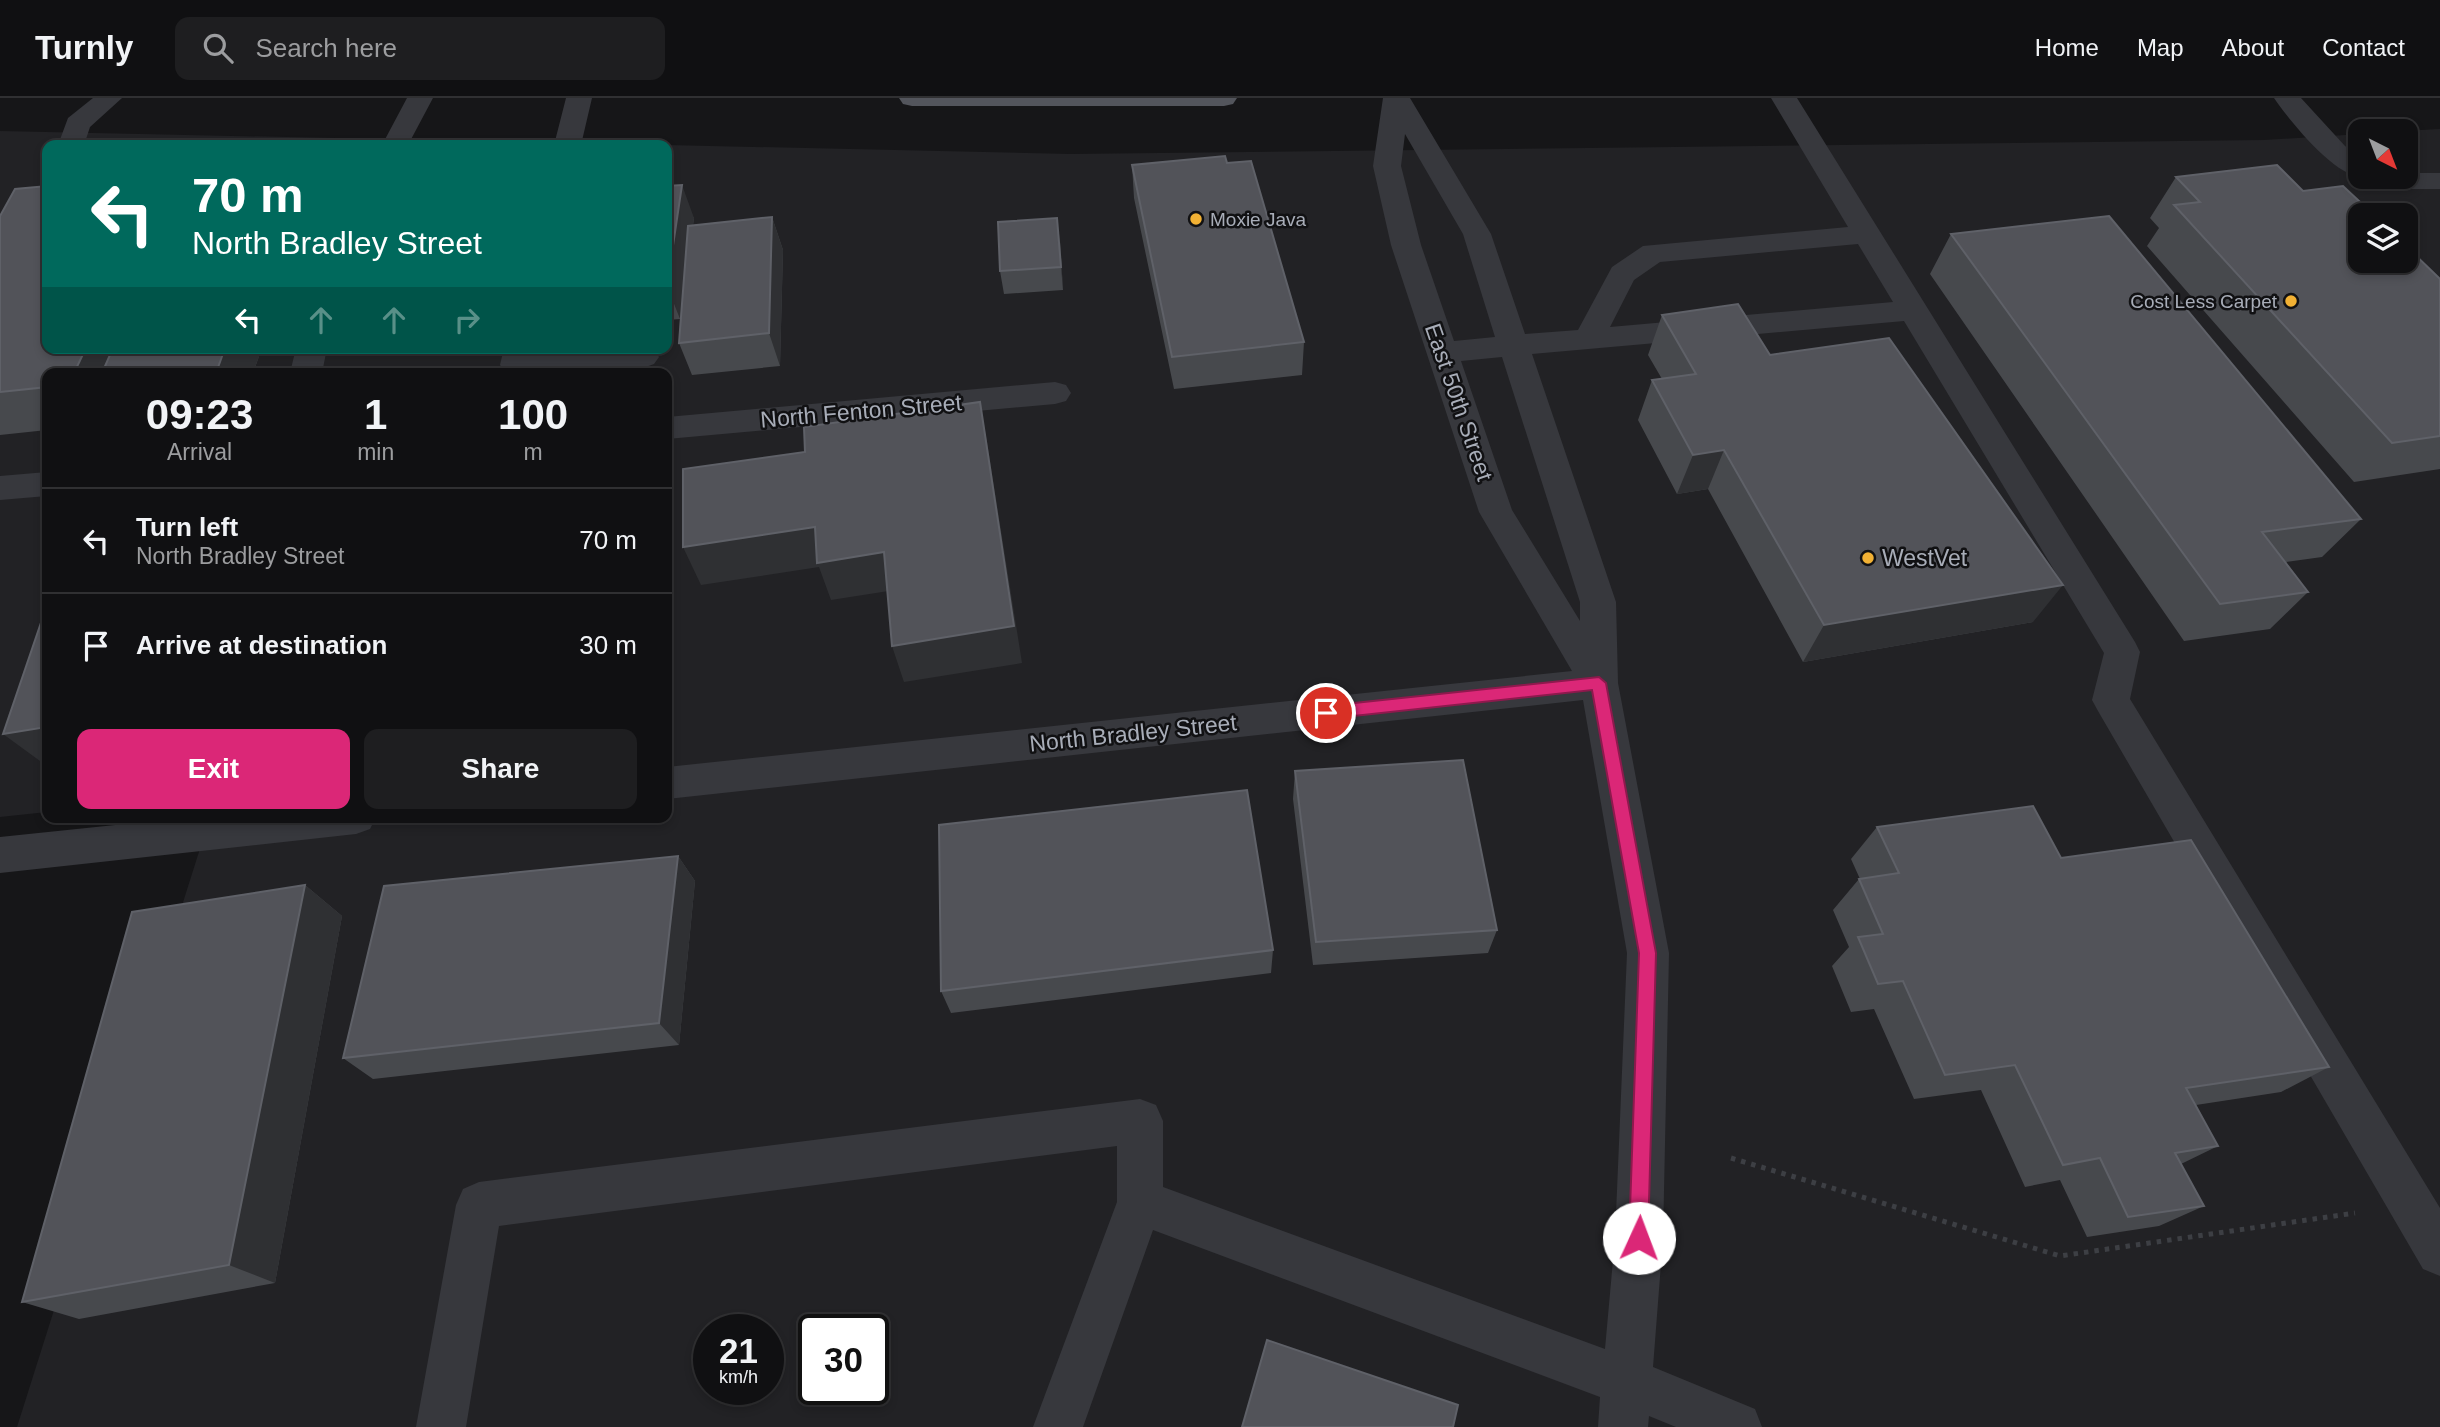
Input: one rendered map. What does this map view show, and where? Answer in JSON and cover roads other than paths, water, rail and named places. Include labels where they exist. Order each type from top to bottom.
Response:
[{"type":"main road","points":[[912,98],[1224,98]]},
{"type":"street","points":[[72,140],[77,124],[109,98]]},
{"type":"street","points":[[398,140],[420,98]]},
{"type":"street","points":[[569,140],[579,98]]},
{"type":"street","name":"East 50th Street","points":[[1397,98],[1477,234],[1598,602],[1599,683],[1648,953],[1639,1238],[1624,1404]]},
{"type":"street","name":"East 50th Street","points":[[1397,98],[1387,166],[1406,246],[1496,512],[1599,683]]},
{"type":"street","points":[[1784,98],[2122,652],[2112,700],[2440,1252]]},
{"type":"street","points":[[2287,98],[2335,152],[2348,161]]},
{"type":"street","points":[[2418,181],[2440,181]]},
{"type":"street","points":[[1587,341],[1622,274],[1653,253],[1867,234]]},
{"type":"street","points":[[1442,352],[1913,310]]},
{"type":"street","points":[[517,362],[643,357]]},
{"type":"street","name":"North Fenton Street","points":[[672,428],[1055,393]]},
{"type":"street","points":[[0,488],[42,484]]},
{"type":"street","name":"North Bradley Street","points":[[672,782],[1599,683]]},
{"type":"street","points":[[0,855],[303,823]]},
{"type":"street","points":[[441,1427],[479,1205],[1140,1121],[1140,1202],[1058,1427]]},
{"type":"street","points":[[1140,1202],[1624,1404],[1737,1427]]},
{"type":"place","name":"Moxie Java","points":[[1196,219]]},
{"type":"place","name":"Cost Less Carpet","points":[[2291,301]]},
{"type":"place","name":"WestVet","points":[[1868,558]]}]
